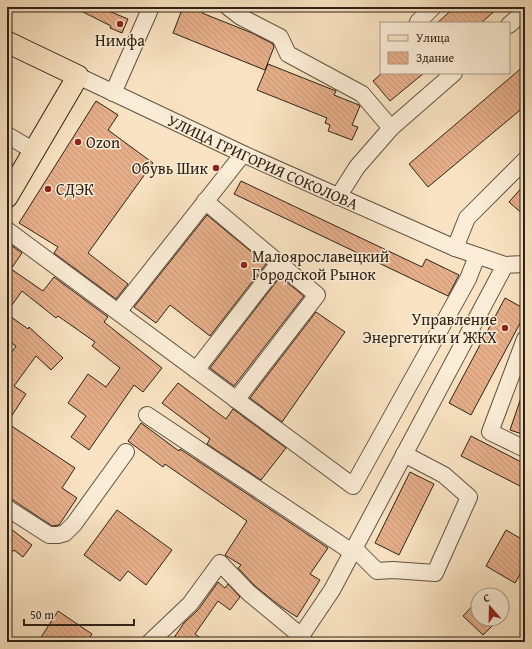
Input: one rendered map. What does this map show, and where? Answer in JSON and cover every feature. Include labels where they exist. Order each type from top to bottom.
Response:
[{"type":"main road","name":"УЛИЦА ГРИГОРИЯ СОКОЛОВА","points":[[7,42],[78,76]]},
{"type":"main road","points":[[7,197],[78,76]]},
{"type":"street","points":[[113,93],[151,7]]},
{"type":"street","points":[[228,7],[241,17],[280,37],[288,54],[362,94],[391,128]]},
{"type":"street","points":[[418,22],[433,7]]},
{"type":"street","points":[[510,24],[524,13]]},
{"type":"street","points":[[338,197],[357,167],[391,128],[451,74]]},
{"type":"street","name":"УЛИЦА ГРИГОРИЯ СОКОЛОВА","points":[[78,76],[243,154],[455,248],[506,265],[525,264]]},
{"type":"street","points":[[7,135],[34,151]]},
{"type":"street","points":[[118,312],[243,154]]},
{"type":"street","points":[[455,248],[468,218],[525,160]]},
{"type":"street","points":[[205,201],[317,295],[236,400]]},
{"type":"street","points":[[7,230],[353,486],[468,279],[477,256]]},
{"type":"street","points":[[196,370],[279,263]]},
{"type":"street","points":[[150,642],[190,604],[220,563],[249,593],[303,639],[332,590],[506,265]]},
{"type":"street","points":[[525,339],[490,432],[525,449]]},
{"type":"street","points":[[147,415],[353,550],[376,571],[393,570],[435,572],[469,497],[444,475],[404,454]]},
{"type":"street","points":[[7,508],[49,535],[65,533],[74,524],[126,452]]},
{"type":"path","points":[[60,7],[67,10],[68,7]]},
{"type":"building","points":[[73,7],[99,7],[128,19],[122,33],[110,28],[111,26]]},
{"type":"building","points":[[183,7],[204,7],[202,13],[252,33],[273,44],[274,47],[265,70],[173,33]]},
{"type":"building","points":[[455,7],[499,7],[482,22],[438,22]]},
{"type":"building","points":[[268,64],[336,91],[334,95],[359,105],[360,106],[352,125],[358,127],[352,140],[328,131],[330,125],[325,123],[327,118],[257,90]]},
{"type":"building","points":[[525,65],[525,106],[428,187],[409,164]]},
{"type":"building","points":[[381,74],[423,74],[390,101],[373,81]]},
{"type":"building","points":[[96,101],[118,115],[108,130],[153,163],[88,253],[128,284],[116,299],[54,253],[58,247],[19,223]]},
{"type":"building","points":[[241,181],[422,267],[426,259],[459,275],[448,296],[234,194]]},
{"type":"building","points":[[525,184],[525,216],[509,202]]},
{"type":"building","points":[[207,215],[266,264],[210,336],[170,305],[156,323],[134,307]]},
{"type":"building","points":[[7,242],[22,253],[11,269],[43,291],[54,277],[108,317],[104,322],[162,368],[143,392],[134,385],[89,450],[71,437],[86,416],[68,403],[88,374],[106,387],[120,368],[92,346],[95,342],[58,316],[56,318],[22,291],[7,312]]},
{"type":"building","points":[[280,277],[304,296],[234,386],[210,368]]},
{"type":"building","points":[[505,298],[525,309],[525,314],[471,415],[449,403]]},
{"type":"building","points":[[316,312],[345,332],[282,422],[250,398]]},
{"type":"building","points":[[7,314],[28,329],[29,327],[63,358],[51,370],[36,356],[14,386],[26,394],[7,423],[7,359],[16,346],[7,340]]},
{"type":"building","points":[[178,383],[226,419],[233,409],[286,448],[261,480],[207,444],[210,439],[162,403]]},
{"type":"building","points":[[523,392],[525,393],[525,435],[510,430]]},
{"type":"building","points":[[7,423],[75,468],[62,488],[77,498],[59,525],[52,526],[7,496]]},
{"type":"building","points":[[141,423],[179,451],[180,449],[328,548],[310,574],[320,580],[297,617],[280,606],[255,586],[238,568],[241,565],[225,555],[247,521],[165,464],[163,467],[128,441]]},
{"type":"building","points":[[471,436],[525,464],[525,480],[522,487],[461,456]]},
{"type":"building","points":[[410,472],[434,484],[399,555],[375,543]]},
{"type":"building","points":[[117,510],[172,550],[146,585],[128,571],[120,581],[84,555]]},
{"type":"building","points":[[7,526],[32,545],[23,557],[14,550],[7,558]]},
{"type":"building","points":[[506,530],[525,541],[525,566],[515,583],[486,566]]},
{"type":"building","points":[[218,582],[225,588],[228,584],[240,597],[230,610],[218,601],[195,634],[206,642],[171,642],[184,623],[198,610]]},
{"type":"building","points":[[470,609],[470,623],[463,616]]},
{"type":"building","points":[[58,611],[92,634],[87,642],[38,642]]},
{"type":"building","points":[[475,627],[491,627],[483,635]]},
{"type":"place","name":"Нимфа","points":[[120,24]]},
{"type":"place","name":"Ozon","points":[[78,142]]},
{"type":"place","name":"Обувь Шик","points":[[216,168]]},
{"type":"place","name":"СДЭК","points":[[48,189]]},
{"type":"place","name":"Малоярославецкий Городской Рынок","points":[[244,265]]},
{"type":"place","name":"Управление Энергетики и ЖКХ","points":[[505,328]]}]
